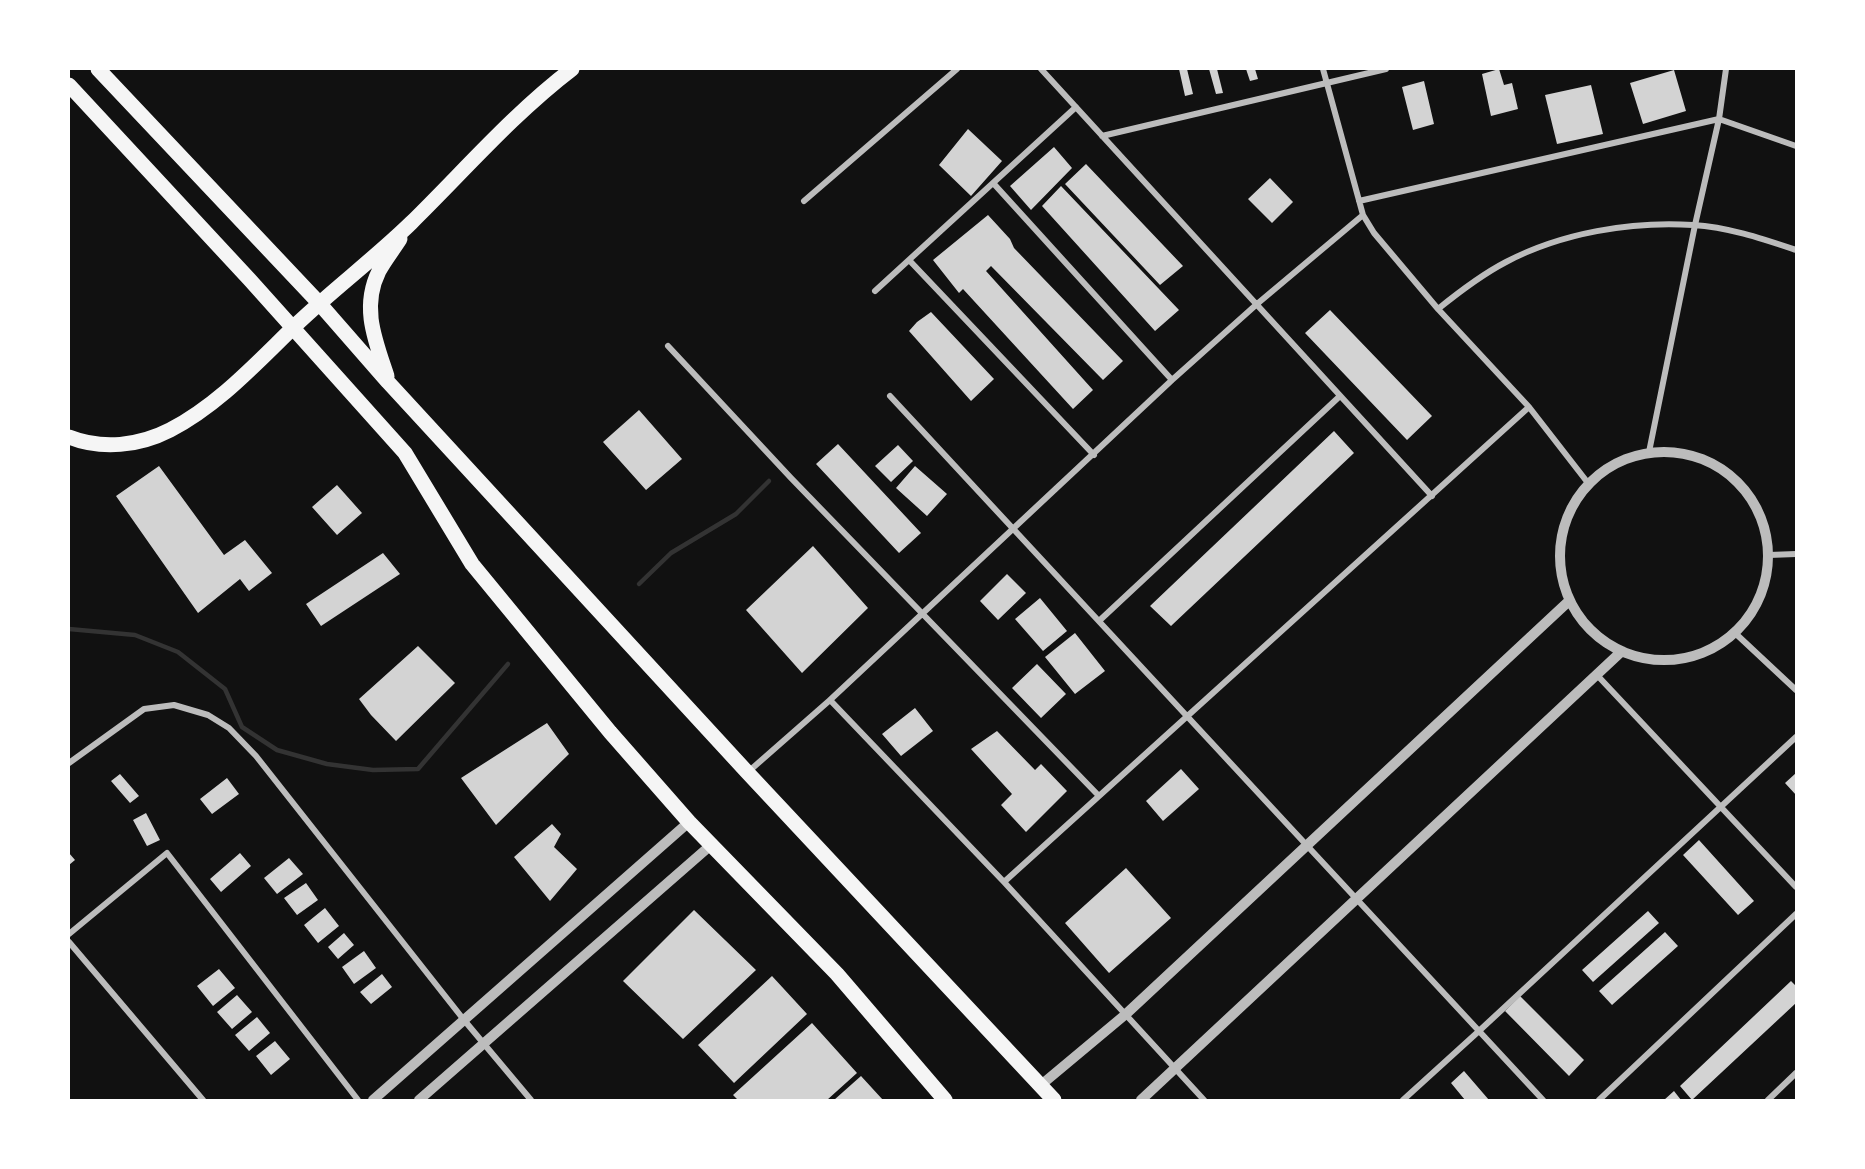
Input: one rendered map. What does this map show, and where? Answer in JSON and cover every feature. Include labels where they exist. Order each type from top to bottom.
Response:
[{"type":"highway","points":[[98,69],[320,303],[388,382],[747,772],[1054,1100]]},
{"type":"highway","points":[[69,437],[78,441],[108,445],[137,443],[170,430],[213,404],[320,303],[410,224],[514,118],[572,69]]},
{"type":"highway","points":[[69,85],[405,453],[472,564],[610,732],[688,822],[837,974],[945,1100]]},
{"type":"highway","points":[[388,382],[369,315],[372,293],[379,271],[410,224]]},
{"type":"street","points":[[804,201],[957,69]]},
{"type":"street","points":[[1041,69],[1432,496]]},
{"type":"street","points":[[1323,69],[1359,201],[1374,233],[1438,309],[1529,408],[1588,483]]},
{"type":"street","points":[[1102,136],[1386,69]]},
{"type":"street","points":[[1649,452],[1719,119],[1726,69]]},
{"type":"street","points":[[875,291],[1076,107]]},
{"type":"street","points":[[1359,201],[1719,119],[1796,146]]},
{"type":"street","points":[[994,184],[1172,381]]},
{"type":"street","points":[[747,772],[830,700],[1257,304],[1364,215]]},
{"type":"street","points":[[1438,309],[1465,287],[1507,262],[1552,243],[1598,231],[1634,226],[1695,225],[1759,238],[1796,250]]},
{"type":"street","points":[[909,260],[1094,455]]},
{"type":"street","points":[[668,346],[791,478],[1100,796]]},
{"type":"street","points":[[890,396],[1543,1100]]},
{"type":"street","points":[[1099,621],[1340,396]]},
{"type":"street","points":[[1004,882],[1529,408]]},
{"type":"street","points":[[1649,452],[1682,453],[1713,464],[1740,484],[1759,511],[1768,543],[1767,576],[1756,607],[1735,633],[1710,650],[1681,659],[1651,660],[1605,643],[1579,617],[1569,601],[1560,570],[1560,539],[1570,509],[1588,483],[1616,463],[1649,452]]},
{"type":"street","points":[[1768,555],[1796,554]]},
{"type":"street","points":[[1041,1085],[1125,1014],[1569,601]]},
{"type":"street","points":[[1735,633],[1796,690]]},
{"type":"street","points":[[1141,1100],[1622,651]]},
{"type":"street","points":[[1596,674],[1796,887]]},
{"type":"street","points":[[830,700],[1004,882],[1204,1100]]},
{"type":"street","points":[[69,763],[144,709],[174,705],[208,715],[229,728],[256,756],[464,1020],[531,1100]]},
{"type":"street","points":[[1403,1100],[1796,737]]},
{"type":"street","points":[[373,1100],[688,822]]},
{"type":"street","points":[[419,1100],[711,845]]},
{"type":"street","points":[[69,934],[167,853],[358,1100]]},
{"type":"street","points":[[1599,1100],[1796,914]]},
{"type":"street","points":[[69,942],[203,1100]]},
{"type":"street","points":[[1768,1100],[1796,1073]]},
{"type":"building","points":[[1179,69],[1187,69],[1193,94],[1185,96]]},
{"type":"building","points":[[1209,69],[1217,69],[1223,93],[1216,94]]},
{"type":"building","points":[[1246,69],[1255,69],[1258,79],[1250,81]]},
{"type":"building","points":[[1499,69],[1504,85],[1512,83],[1518,109],[1491,116],[1482,74]]},
{"type":"building","points":[[1674,70],[1686,111],[1643,124],[1630,83]]},
{"type":"building","points":[[1424,81],[1434,124],[1413,130],[1402,87]]},
{"type":"building","points":[[1591,85],[1603,134],[1557,144],[1545,95]]},
{"type":"building","points":[[968,129],[1002,161],[971,196],[939,165]]},
{"type":"building","points":[[1054,147],[1072,168],[1031,210],[1010,186]]},
{"type":"building","points":[[1086,164],[1183,266],[1160,285],[1065,184]]},
{"type":"building","points":[[1270,178],[1293,202],[1272,223],[1248,199]]},
{"type":"building","points":[[1061,186],[1179,310],[1155,331],[1042,206]]},
{"type":"building","points":[[988,215],[1010,239],[1014,248],[1123,361],[1103,380],[991,266],[986,271],[1093,390],[1073,409],[963,289],[959,293],[933,260]]},
{"type":"building","points":[[1330,310],[1432,416],[1407,440],[1305,333]]},
{"type":"building","points":[[931,312],[994,379],[971,401],[909,331]]},
{"type":"building","points":[[639,410],[682,459],[646,490],[603,442]]},
{"type":"building","points":[[1334,431],[1354,453],[1171,626],[1150,606]]},
{"type":"building","points":[[838,444],[921,533],[899,553],[816,464]]},
{"type":"building","points":[[898,445],[913,461],[891,482],[875,466]]},
{"type":"building","points":[[159,466],[224,555],[245,540],[272,573],[249,591],[240,579],[198,613],[116,496]]},
{"type":"building","points":[[915,466],[947,494],[927,516],[896,488]]},
{"type":"building","points":[[337,485],[362,513],[337,535],[312,507]]},
{"type":"building","points":[[813,546],[868,608],[802,673],[746,610]]},
{"type":"building","points":[[383,553],[400,574],[321,626],[306,604]]},
{"type":"building","points":[[1007,574],[1026,593],[998,620],[980,601]]},
{"type":"building","points":[[1040,598],[1067,631],[1043,651],[1015,619]]},
{"type":"building","points":[[1075,633],[1105,671],[1075,694],[1045,657]]},
{"type":"building","points":[[418,646],[455,683],[396,741],[359,699]]},
{"type":"building","points":[[1037,664],[1066,694],[1041,718],[1012,688]]},
{"type":"building","points":[[915,708],[933,731],[901,756],[882,734]]},
{"type":"building","points":[[547,723],[569,754],[496,825],[461,778]]},
{"type":"building","points":[[997,731],[1035,770],[1041,764],[1067,791],[1026,832],[1001,805],[1012,794],[971,749]]},
{"type":"building","points":[[1181,769],[1199,789],[1163,821],[1146,801]]},
{"type":"building","points":[[1796,773],[1796,795],[1785,783]]},
{"type":"building","points":[[120,774],[139,796],[130,803],[111,781]]},
{"type":"building","points":[[227,778],[239,794],[212,814],[200,799]]},
{"type":"building","points":[[146,813],[160,840],[147,846],[133,820]]},
{"type":"building","points":[[552,824],[561,834],[554,847],[577,869],[550,901],[514,857]]},
{"type":"building","points":[[1699,840],[1754,901],[1738,915],[1683,855]]},
{"type":"building","points":[[69,853],[75,860],[69,865]]},
{"type":"building","points":[[240,853],[251,866],[221,892],[210,879]]},
{"type":"building","points":[[289,858],[303,874],[277,894],[264,878]]},
{"type":"building","points":[[1126,868],[1171,918],[1109,973],[1065,923]]},
{"type":"building","points":[[306,883],[318,900],[297,915],[284,898]]},
{"type":"building","points":[[325,908],[339,926],[318,943],[304,925]]},
{"type":"building","points":[[694,910],[756,970],[683,1039],[623,981]]},
{"type":"building","points":[[1648,911],[1659,923],[1593,982],[1582,970]]},
{"type":"building","points":[[1665,932],[1678,946],[1612,1005],[1599,991]]},
{"type":"building","points":[[344,933],[354,945],[338,959],[328,947]]},
{"type":"building","points":[[364,951],[376,968],[354,984],[342,967]]},
{"type":"building","points":[[219,969],[235,988],[213,1006],[197,986]]},
{"type":"building","points":[[382,974],[392,987],[371,1004],[360,992]]},
{"type":"building","points":[[772,976],[807,1014],[734,1083],[698,1045]]},
{"type":"building","points":[[1791,981],[1796,986],[1796,1003],[1692,1100],[1680,1086]]},
{"type":"building","points":[[237,995],[252,1012],[232,1029],[217,1012]]},
{"type":"building","points":[[1520,996],[1584,1060],[1569,1076],[1505,1011]]},
{"type":"building","points":[[257,1017],[270,1033],[249,1051],[235,1035]]},
{"type":"building","points":[[812,1023],[857,1073],[827,1100],[738,1100],[733,1095]]},
{"type":"building","points":[[275,1041],[290,1059],[271,1075],[256,1056]]},
{"type":"building","points":[[1464,1071],[1489,1100],[1465,1100],[1451,1083]]},
{"type":"building","points":[[861,1076],[883,1100],[834,1100]]},
{"type":"building","points":[[1674,1091],[1681,1100],[1664,1100]]},
{"type":"waterway","points":[[639,584],[671,553],[736,514],[769,481]]},
{"type":"waterway","points":[[69,629],[135,635],[178,652],[225,689],[242,727],[277,750],[327,764],[373,770],[418,769],[508,664]]}]
